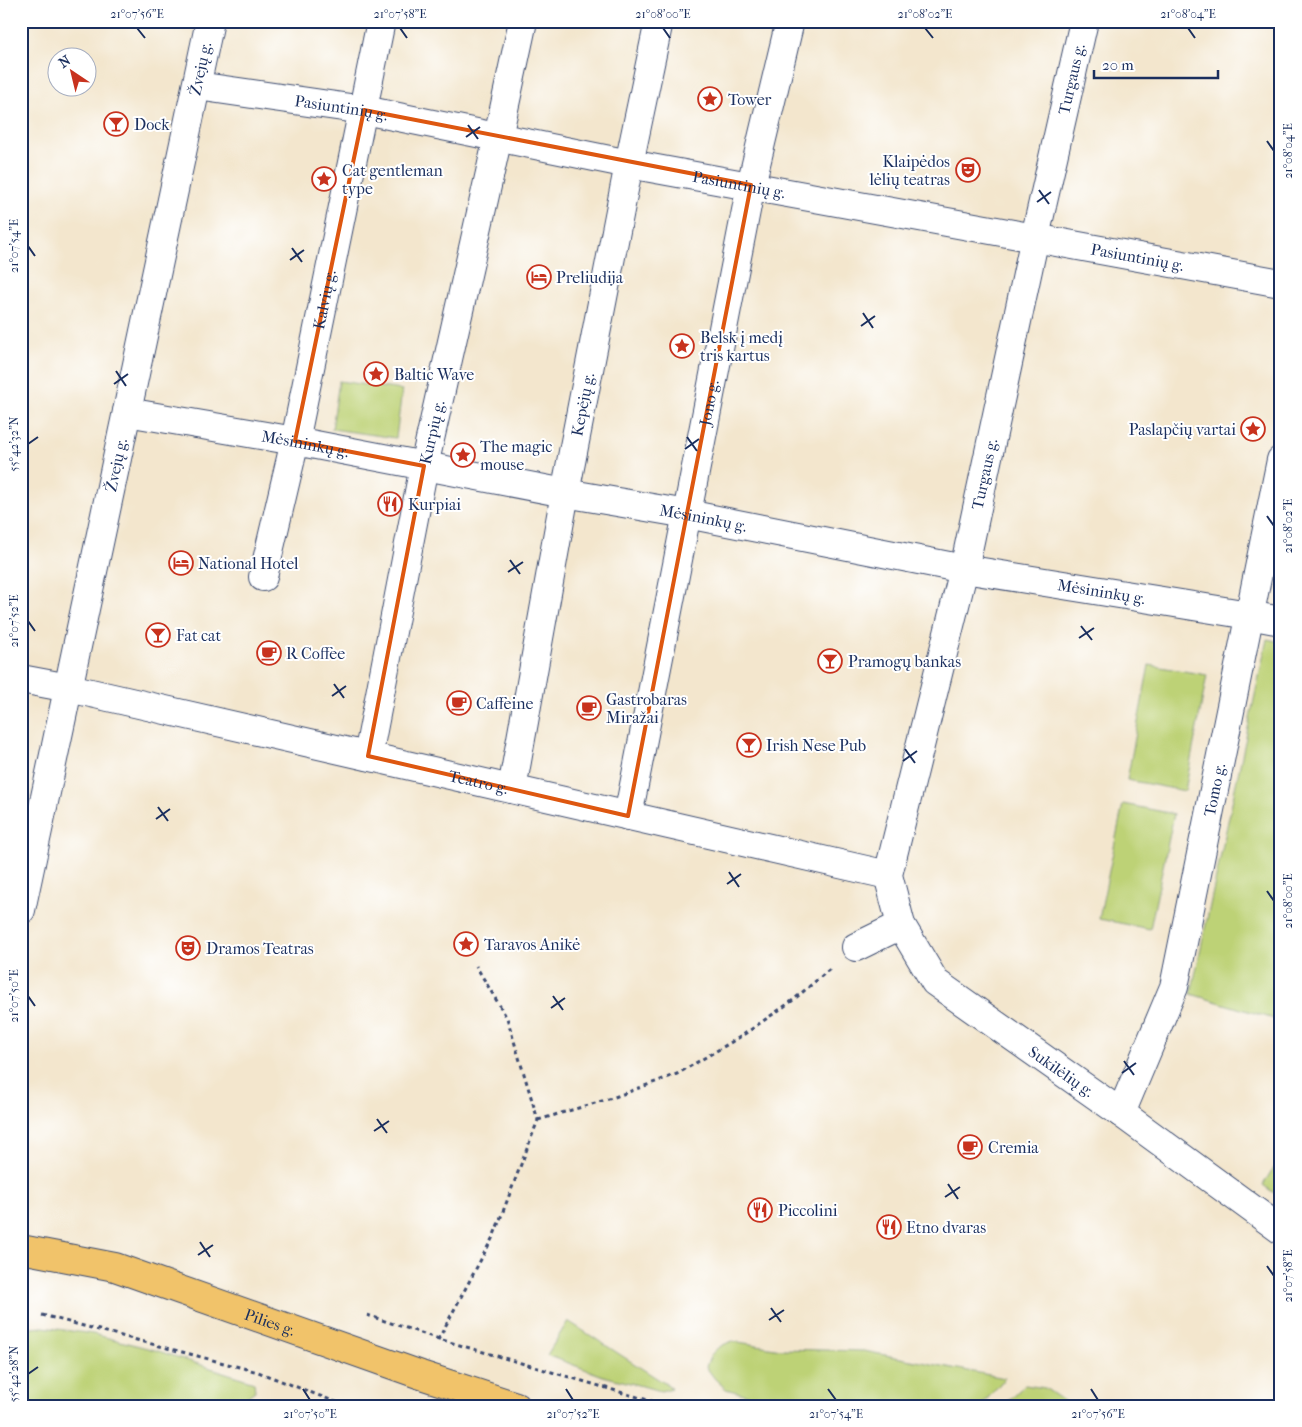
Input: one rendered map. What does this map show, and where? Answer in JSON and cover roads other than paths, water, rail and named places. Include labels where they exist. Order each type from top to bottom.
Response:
[{"type":"main road","name":"Pilies g.","points":[[21,1249],[115,1267],[421,1375],[516,1406]]},
{"type":"street","name":"Žvejų g.","points":[[21,910],[210,21]]},
{"type":"street","name":"Kalvių g.","points":[[263,577],[295,441],[381,21]]},
{"type":"street","name":"Kurpių g.","points":[[368,756],[424,466],[498,137],[522,21]]},
{"type":"street","name":"Kepėjų g.","points":[[512,789],[564,493],[659,21]]},
{"type":"street","name":"Jono g.","points":[[628,816],[752,186],[790,21]]},
{"type":"street","name":"Turgaus g.","points":[[901,925],[888,874],[964,569],[1035,237],[1084,21]]},
{"type":"street","name":"Pasiuntinių g.","points":[[197,86],[364,110],[629,164],[1281,283]]},
{"type":"street","name":"Mėsininkų g.","points":[[127,412],[295,441],[564,493],[686,514],[964,569],[1281,621]]},
{"type":"street","name":"Tomo g.","points":[[1122,1113],[1174,987],[1281,460]]},
{"type":"street","name":"Teatro g.","points":[[21,679],[68,688],[888,874]]},
{"type":"street","name":"Sukilėlių g.","points":[[901,925],[935,982],[1122,1113],[1281,1230]]},
{"type":"street","points":[[856,947],[901,925]]},
{"type":"place","name":"Tower","points":[[710,99]]},
{"type":"place","name":"Dock","points":[[116,124]]},
{"type":"place","name":"Klaipėdos lėlių teatras","points":[[968,170]]},
{"type":"place","name":"Cat gentleman type","points":[[324,179]]},
{"type":"place","name":"Preliudija","points":[[539,277]]},
{"type":"place","name":"Belsk į medį tris kartus","points":[[682,346]]},
{"type":"place","name":"Baltic Wave","points":[[376,374]]},
{"type":"place","name":"Paslapčių vartai","points":[[1253,429]]},
{"type":"place","name":"The magic mouse","points":[[463,455]]},
{"type":"place","name":"Kurpiai","points":[[390,504]]},
{"type":"place","name":"National Hotel","points":[[181,563]]},
{"type":"place","name":"Fat cat","points":[[158,635]]},
{"type":"place","name":"R Coffee","points":[[269,653]]},
{"type":"place","name":"Pramogų bankas","points":[[830,661]]},
{"type":"place","name":"Caffeine","points":[[459,703]]},
{"type":"place","name":"Gastrobaras Miražai","points":[[589,708]]},
{"type":"place","name":"Irish Nese Pub","points":[[749,745]]},
{"type":"place","name":"Taravos Anikė","points":[[466,944]]},
{"type":"place","name":"Dramos Teatras","points":[[188,948]]},
{"type":"place","name":"Cremia","points":[[970,1147]]},
{"type":"place","name":"Piccolini","points":[[760,1210]]},
{"type":"place","name":"Etno dvaras","points":[[889,1227]]}]
